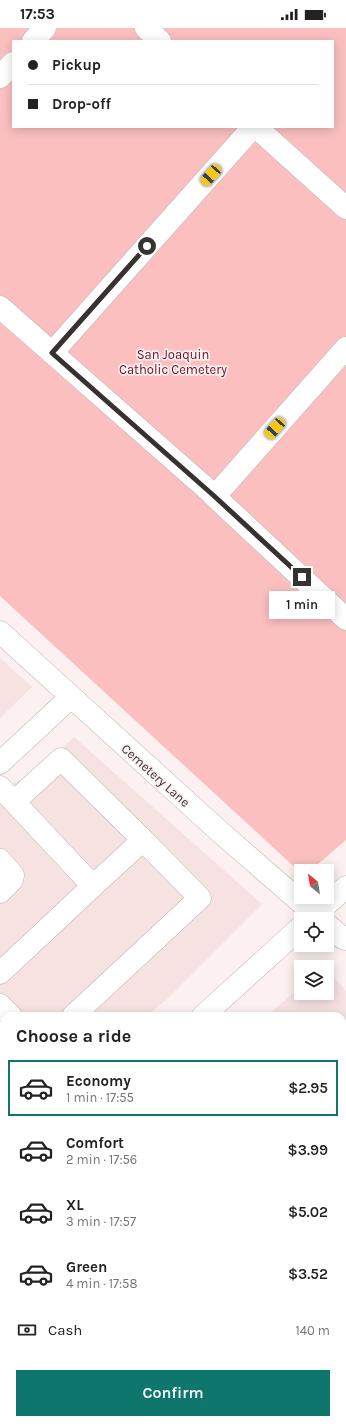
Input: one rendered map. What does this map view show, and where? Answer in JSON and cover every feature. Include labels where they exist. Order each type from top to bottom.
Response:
[{"type":"street","points":[[34,40],[45,28]]},
{"type":"street","points":[[146,28],[159,40]]},
{"type":"street","points":[[0,77],[12,64]]},
{"type":"street","points":[[52,353],[252,128]]},
{"type":"street","points":[[257,128],[346,208]]},
{"type":"street","points":[[0,307],[213,495],[346,619]]},
{"type":"street","points":[[213,495],[215,496],[346,348]]},
{"type":"street","name":"Cemetery Lane","points":[[0,632],[219,831],[304,912]]},
{"type":"street","points":[[4,752],[71,697]]},
{"type":"street","points":[[77,1012],[200,898],[61,759],[7,795],[93,886]]},
{"type":"street","points":[[0,973],[143,840]]},
{"type":"street","points":[[0,860],[13,874],[12,880],[0,892]]},
{"type":"street","points":[[322,912],[346,887]]},
{"type":"street","name":"Cemetery Lane","points":[[334,933],[346,939]]},
{"type":"street","points":[[208,1012],[294,938]]},
{"type":"shaded area","points":[[0,658],[32,687],[0,718]]},
{"type":"shaded area","points":[[74,737],[262,904],[166,1000],[152,1012],[0,1012],[0,790],[36,772]]},
{"type":"shaded area","points":[[334,978],[346,991],[346,1012],[271,1012],[294,993],[294,1000],[334,1000]]},
{"type":"green space","name":"San Joaquin Catholic Cemetery","points":[[0,28],[346,28],[346,840],[318,864],[294,864],[294,867],[0,596]]},
{"type":"route","points":[[147,246],[52,353],[213,495],[302,577]]}]
